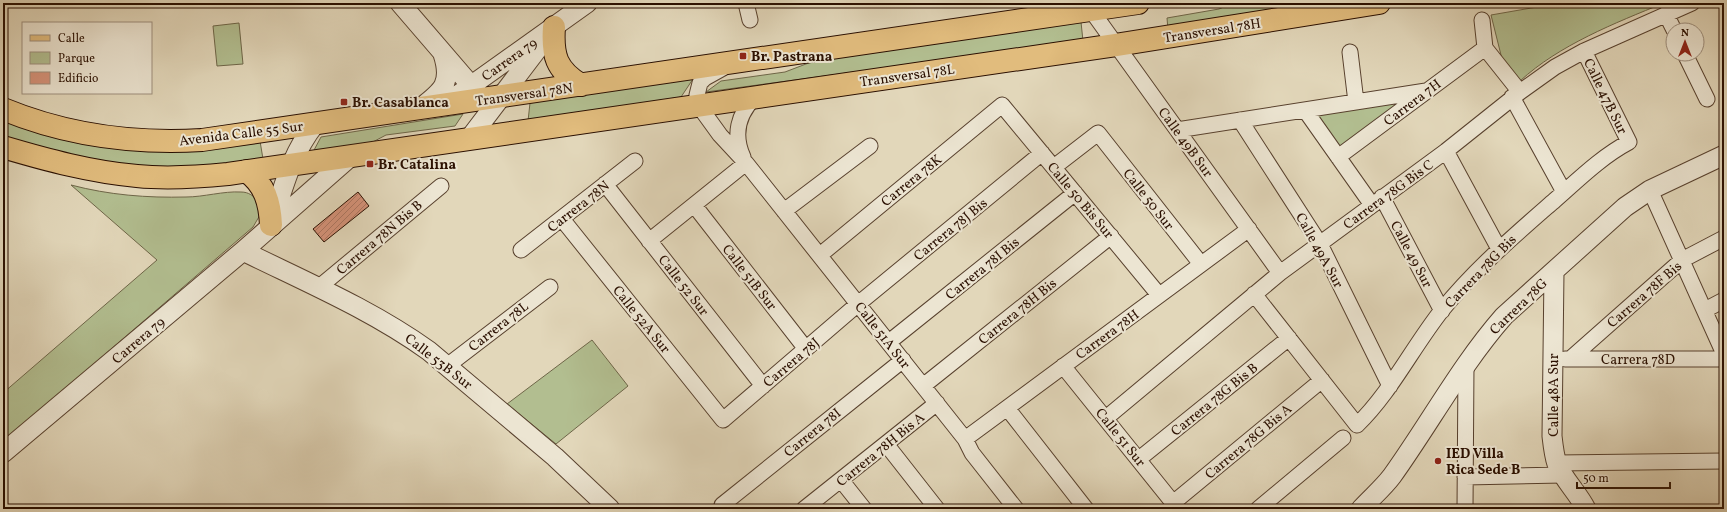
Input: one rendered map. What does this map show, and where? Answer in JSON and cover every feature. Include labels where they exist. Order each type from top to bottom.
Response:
[{"type":"main road","points":[[733,63],[1138,3]]},
{"type":"main road","name":"Transversal 78H","points":[[1116,45],[1379,3]]},
{"type":"main road","points":[[554,27],[553,49],[558,63],[569,77],[581,85]]},
{"type":"main road","name":"Transversal 78L","points":[[699,106],[1116,45]]},
{"type":"main road","name":"Transversal 78N","points":[[315,124],[444,105],[485,94],[581,85],[733,63]]},
{"type":"main road","points":[[3,146],[78,167],[137,176],[185,177],[291,165],[699,106]]},
{"type":"main road","name":"Avenida Calle 55 Sur","points":[[3,109],[45,124],[83,134],[152,141],[202,140],[315,124]]},
{"type":"main road","points":[[246,171],[259,182],[265,193],[270,207],[271,225]]},
{"type":"street","points":[[400,3],[443,54],[485,94]]},
{"type":"street","name":"Carrera 79","points":[[469,139],[485,94],[554,27],[587,3]]},
{"type":"street","points":[[746,3],[750,20]]},
{"type":"street","name":"Carrera 78G Bis C","points":[[1106,418],[1280,273],[1446,151],[1516,95],[1555,67],[1584,51],[1692,3]]},
{"type":"street","name":"Calle 49B Sur","points":[[1091,10],[1280,273]]},
{"type":"street","points":[[1666,14],[1670,22]]},
{"type":"street","points":[[1482,20],[1485,48],[1516,95],[1564,192]]},
{"type":"street","name":"Carrera 79","points":[[485,94],[554,27]]},
{"type":"street","name":"Carrera 7H","points":[[1338,157],[1485,48]]},
{"type":"street","name":"Calle 47B Sur","points":[[1584,51],[1629,142]]},
{"type":"street","points":[[1350,52],[1356,102]]},
{"type":"street","points":[[419,109],[434,97],[444,85],[448,73],[443,54]]},
{"type":"street","points":[[1689,62],[1707,99]]},
{"type":"street","points":[[699,106],[697,95],[700,83],[712,73],[733,63]]},
{"type":"street","points":[[1177,130],[1426,91]]},
{"type":"street","name":"Calle 51A Sur","points":[[746,163],[739,148],[737,132],[741,116],[755,97]]},
{"type":"street","name":"Calle 50 Bis Sur","points":[[1002,105],[1159,295]]},
{"type":"street","name":"Carrera 78K","points":[[820,255],[1002,105]]},
{"type":"street","name":"Calle 51A Sur","points":[[699,106],[720,135],[746,163],[965,438],[972,453],[1016,509]]},
{"type":"street","name":"Calle 49 Sur","points":[[1305,110],[1338,157],[1377,201],[1442,311]]},
{"type":"street","name":"Calle 49A Sur","points":[[1240,120],[1320,244],[1390,386]]},
{"type":"street","name":"Carrera 79","points":[[271,225],[299,145],[315,124]]},
{"type":"street","name":"Calle 50 Sur","points":[[1054,167],[1098,133],[1201,264]]},
{"type":"street","name":"Carrera 78G Bis","points":[[1322,380],[1357,425],[1373,409],[1442,311],[1498,249],[1592,166],[1613,150],[1629,142]]},
{"type":"street","points":[[784,211],[870,146]]},
{"type":"street","points":[[1446,151],[1498,249]]},
{"type":"street","name":"Carrera 78J Bis","points":[[858,304],[1042,153]]},
{"type":"street","name":"Carrera 78G","points":[[1360,509],[1391,477],[1466,365],[1504,316],[1626,207],[1650,190],[1724,155]]},
{"type":"street","name":"Carrera 79","points":[[3,453],[242,251],[351,156]]},
{"type":"street","name":"Carrera 78N","points":[[521,250],[635,161]]},
{"type":"street","points":[[649,241],[746,163]]},
{"type":"street","name":"Calle 52 Sur","points":[[605,184],[763,386]]},
{"type":"street","name":"Carrera 78N Bis B","points":[[318,288],[441,186]]},
{"type":"street","points":[[1650,190],[1724,354]]},
{"type":"street","name":"Carrera 78I Bis","points":[[889,342],[1075,193]]},
{"type":"street","name":"Calle 51B Sur","points":[[694,205],[806,349]]},
{"type":"street","name":"Calle 52A Sur","points":[[562,219],[723,420]]},
{"type":"street","name":"Carrera 78H","points":[[965,438],[1249,229]]},
{"type":"street","name":"Carrera 78H Bis","points":[[923,386],[1111,236]]},
{"type":"street","name":"Carrera 78F Bis","points":[[1561,359],[1682,260],[1724,238]]},
{"type":"street","name":"Calle 53B Sur","points":[[242,251],[393,327],[429,351],[555,457],[610,509]]},
{"type":"street","name":"Calle 48A Sur","points":[[1554,272],[1561,359],[1552,436],[1560,469],[1586,509]]},
{"type":"street","name":"Carrera 78L","points":[[447,366],[550,287]]},
{"type":"street","points":[[1254,294],[1322,380]]},
{"type":"street","points":[[1705,310],[1724,300]]},
{"type":"street","name":"Carrera 78J","points":[[723,420],[858,304]]},
{"type":"street","name":"Carrera 78G Bis B","points":[[1139,459],[1289,338]]},
{"type":"street","name":"Carrera 78D","points":[[1561,359],[1724,359]]},
{"type":"street","name":"Carrera 78I","points":[[722,505],[903,360]]},
{"type":"street","points":[[1465,509],[1466,365]]},
{"type":"street","name":"Calle 51 Sur","points":[[1063,366],[1176,506]]},
{"type":"street","name":"Carrera 78G Bis A","points":[[1176,506],[1322,380]]},
{"type":"street","name":"Carrera 78H Bis A","points":[[804,509],[937,403]]},
{"type":"street","points":[[1007,408],[1086,509]]},
{"type":"street","points":[[1258,509],[1343,438]]},
{"type":"street","points":[[886,444],[938,509]]},
{"type":"street","points":[[1465,476],[1560,469],[1724,461]]},
{"type":"street","points":[[840,480],[864,509]]},
{"type":"green space","points":[[1233,3],[1339,3],[1168,30],[1167,18],[1219,9]]},
{"type":"green space","points":[[1560,3],[1664,3],[1588,36],[1552,56],[1520,81],[1502,59],[1491,15]]},
{"type":"green space","points":[[1081,22],[1083,41],[706,92],[721,81],[785,72],[827,56]]},
{"type":"green space","points":[[239,23],[243,64],[217,66],[213,26]]},
{"type":"green space","points":[[695,76],[681,97],[528,121],[530,103]]},
{"type":"green space","points":[[1409,98],[1339,149],[1315,114]]},
{"type":"green space","points":[[463,114],[455,126],[386,135],[369,144],[313,152],[321,137]]},
{"type":"green space","points":[[3,117],[260,141],[263,159],[167,168],[118,165],[69,155],[3,138]]},
{"type":"green space","points":[[71,185],[128,195],[157,197],[193,197],[227,192],[244,192],[259,201],[260,215],[253,227],[3,442],[3,393],[157,260]]},
{"type":"green space","points":[[592,340],[628,386],[556,444],[507,404]]},
{"type":"building","points":[[358,192],[369,206],[324,242],[313,229]]},
{"type":"place","name":"Br. Pastrana","points":[[743,56]]},
{"type":"place","name":"Br. Casablanca","points":[[344,102]]},
{"type":"place","name":"Br. Catalina","points":[[370,164]]},
{"type":"place","name":"IED Villa Rica Sede B","points":[[1438,461]]}]
